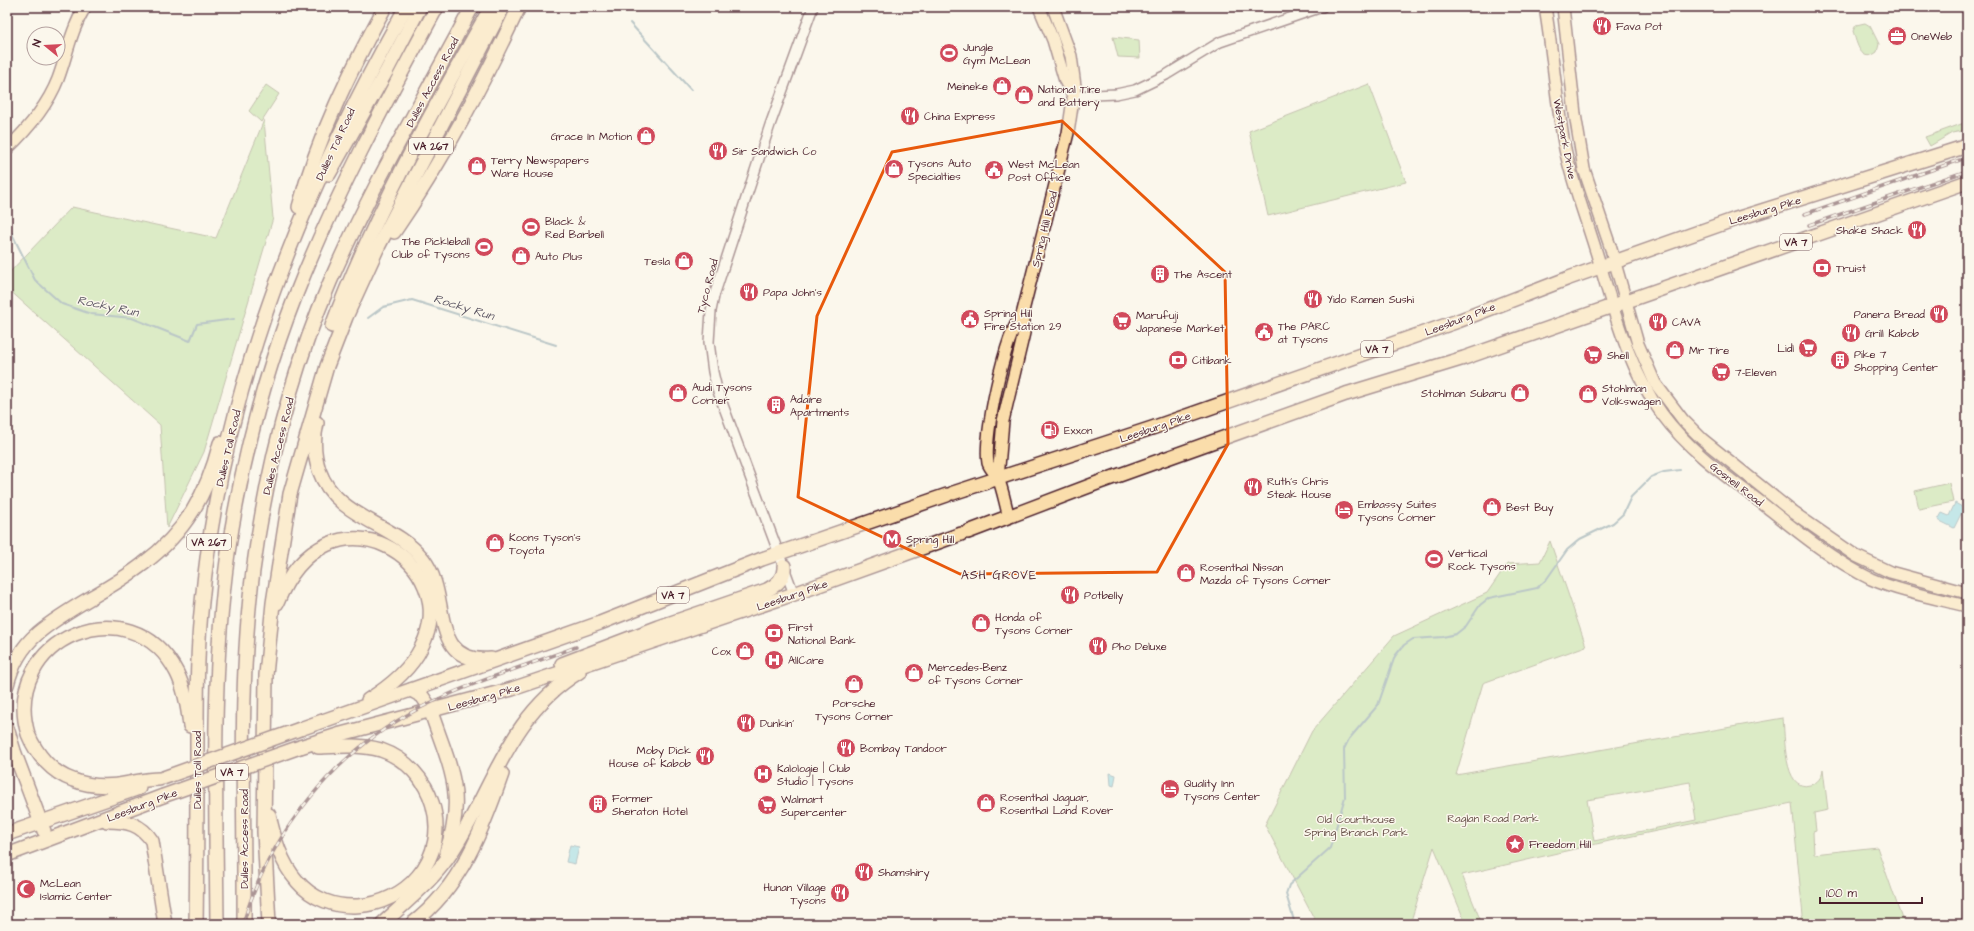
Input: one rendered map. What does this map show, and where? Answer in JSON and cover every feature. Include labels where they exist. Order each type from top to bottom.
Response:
[{"type":"highway","points":[[285,257],[305,185],[328,120],[347,78],[385,7]]},
{"type":"highway","name":"Dulles Toll Road","points":[[196,924],[199,638],[207,553],[229,440],[258,334],[285,257],[333,146],[369,74],[406,7]]},
{"type":"highway","points":[[285,257],[420,7]]},
{"type":"highway","points":[[216,924],[216,743],[220,634],[232,532],[252,434],[278,345],[308,265],[350,171],[437,7]]},
{"type":"highway","name":"Dulles Access Road","points":[[244,924],[243,739],[246,652],[255,560],[273,462],[296,378],[330,284],[371,196],[472,7]]},
{"type":"highway","points":[[434,78],[476,7]]},
{"type":"highway","name":"VA 267","points":[[269,924],[265,860],[264,785],[265,714],[269,635],[279,558],[297,444],[306,408],[327,342],[352,275],[391,191],[491,7]]},
{"type":"highway","name":"VA 267","points":[[290,494],[338,335],[359,286],[503,7]]},
{"type":"highway","points":[[359,286],[451,143],[495,58],[519,7]]},
{"type":"highway","name":"Leesburg Pike","points":[[7,834],[625,614],[778,553],[950,494],[1152,428],[1458,321],[1601,266],[1739,218],[1877,176],[1967,146]]},
{"type":"highway","name":"Leesburg Pike","points":[[7,855],[163,796],[300,747],[341,734],[431,712],[512,689],[605,659],[965,533],[1100,482],[1340,396],[1464,358],[1967,182]]},
{"type":"highway","points":[[7,685],[16,658],[34,636],[51,622],[143,565],[173,537],[188,520],[206,487],[215,463],[233,392],[258,334]]},
{"type":"highway","points":[[328,366],[316,428],[314,449],[320,472],[328,488],[345,506],[402,540],[422,558],[436,580],[446,633],[454,648],[461,654],[473,658],[485,659],[505,657]]},
{"type":"highway","points":[[269,635],[274,611],[285,586],[299,564],[322,546],[345,539],[364,539],[386,545],[408,560],[420,577],[427,595],[430,616],[425,640],[412,661],[396,679],[367,701],[344,713]]},
{"type":"highway","points":[[512,689],[566,663],[659,627],[767,590],[774,586],[782,577],[784,566]]},
{"type":"highway","points":[[159,779],[149,778],[113,785],[87,784],[64,776],[42,758],[34,747],[27,731],[23,704],[29,676],[37,660],[50,646],[72,633],[93,627],[115,628],[128,631],[148,640],[158,649],[176,672],[188,709],[191,734],[197,756]]},
{"type":"highway","points":[[382,924],[412,898],[433,876],[458,843],[516,734],[531,713],[552,691],[583,670],[605,659]]},
{"type":"highway","points":[[411,690],[426,701],[431,712],[452,770],[456,802],[454,824],[450,842],[433,876]]},
{"type":"highway","points":[[7,728],[17,762],[42,822],[47,840]]},
{"type":"highway","points":[[412,924],[430,908],[468,858],[477,840],[516,734]]},
{"type":"highway","points":[[264,785],[271,825],[281,854],[297,881],[313,895],[336,904],[363,906],[386,900],[400,892],[412,882],[429,860],[436,835],[435,812],[432,801],[419,777],[396,757],[372,748],[346,746],[300,747]]},
{"type":"highway","points":[[100,821],[127,822],[142,829],[150,838],[154,850],[166,924]]},
{"type":"highway","points":[[408,924],[426,903],[450,883]]},
{"type":"main road","points":[[7,149],[27,130],[53,91],[71,37],[85,7]]},
{"type":"main road","name":"Spring Hill Road","points":[[1039,7],[1053,40],[1065,81],[1072,96]]},
{"type":"main road","name":"Spring Hill Road","points":[[1009,517],[998,478],[1003,421],[1025,329],[1022,314],[1068,133],[1075,79],[1067,42],[1053,7]]},
{"type":"main road","name":"Westpark Drive","points":[[1546,7],[1565,149],[1572,177],[1601,266]]},
{"type":"main road","name":"Westpark Drive","points":[[1563,7],[1577,129],[1584,169],[1614,262]]},
{"type":"main road","name":"Gosnell Road","points":[[1614,262],[1638,344],[1656,383],[1683,420],[1702,439],[1794,513],[1856,556],[1890,572],[1967,593]]},
{"type":"main road","name":"Gosnell Road","points":[[1601,266],[1623,339],[1643,387],[1673,428],[1700,455],[1805,536],[1858,572],[1901,590],[1967,606]]},
{"type":"street","name":"Tyco Road","points":[[794,594],[718,389],[710,356],[709,328],[714,296],[770,125],[813,7]]},
{"type":"street","points":[[1072,96],[1116,94],[1138,88],[1166,75],[1220,42],[1322,7]]},
{"type":"highlighted area","points":[[1062,121],[1225,272],[1228,444],[1157,572],[960,574],[798,497],[817,316],[892,152]]},
{"type":"green space","points":[[1747,7],[1747,9],[1728,12],[1727,8]]},
{"type":"green space","points":[[1865,23],[1870,26],[1879,44],[1877,52],[1867,56],[1860,51],[1853,31],[1856,25]]},
{"type":"green space","points":[[1113,37],[1139,40],[1140,58],[1118,57]]},
{"type":"green space","points":[[1369,84],[1406,182],[1268,216],[1249,131]]},
{"type":"green space","points":[[266,85],[279,94],[261,122],[249,111]]},
{"type":"green space","points":[[264,120],[273,218],[204,452],[167,528],[160,425],[7,288],[7,275],[72,207],[216,238]]},
{"type":"green space","points":[[1967,122],[1967,130],[1952,133],[1930,146],[1925,137]]},
{"type":"green space","points":[[1949,483],[1953,502],[1919,509],[1915,491]]},
{"type":"green space","points":[[1550,541],[1586,646],[1483,683],[1456,775],[1783,718],[1787,760],[1790,772],[1795,780],[1801,785],[1813,784],[1822,775],[1823,769],[1828,810],[1814,813],[1816,831],[1813,832],[1814,854],[1877,847],[1903,921],[1917,924],[1794,924],[1803,916],[1792,803],[1618,839],[1462,875],[1482,924],[1466,924],[1434,847],[1410,924],[1317,924],[1265,825],[1312,731],[1394,636],[1487,593],[1507,564],[1540,562]],"holes":[[[1690,782],[1696,820],[1594,841],[1587,800]]]},
{"type":"green space","points":[[1963,906],[1967,906],[1967,924],[1962,924]]},
{"type":"water","points":[[1955,503],[1964,508],[1954,528],[1938,520],[1942,513],[1949,516]]},
{"type":"water","points":[[1110,773],[1116,775],[1114,786],[1111,785]]},
{"type":"water","points":[[570,845],[579,847],[575,864],[566,862]]},
{"type":"waterway","points":[[630,23],[691,90]]},
{"type":"waterway","name":"Rocky Run","points":[[7,224],[35,280],[62,304],[91,314],[132,318],[190,341],[197,324],[234,319]]},
{"type":"waterway","name":"Rocky Run","points":[[368,318],[383,307],[412,300],[556,345]]},
{"type":"waterway","points":[[1295,924],[1286,894],[1289,885],[1330,848],[1345,797],[1344,749],[1349,739],[1378,705],[1395,656],[1404,645],[1413,639],[1443,637],[1456,634],[1466,626],[1480,605],[1489,598],[1537,588],[1546,580],[1567,550],[1580,539],[1613,523],[1623,514],[1631,497],[1651,477],[1664,472],[1680,470]]},
{"type":"railway","points":[[1805,214],[1960,160]]},
{"type":"railway","points":[[1809,225],[1964,172]]},
{"type":"railway","points":[[243,924],[255,891],[270,859],[288,828],[309,799],[359,748],[387,727],[418,709],[456,691],[576,647]]},
{"type":"place","name":"Fava Pot","points":[[1602,26]]},
{"type":"place","name":"OneWeb","points":[[1897,36]]},
{"type":"place","name":"Jungle Gym McLean","points":[[949,53]]},
{"type":"place","name":"Meineke","points":[[1002,86]]},
{"type":"place","name":"National Tire and Battery","points":[[1024,95]]},
{"type":"place","name":"China Express","points":[[910,116]]},
{"type":"place","name":"Grace In Motion","points":[[646,136]]},
{"type":"place","name":"Sir Sandwich Co","points":[[718,151]]},
{"type":"place","name":"Terry Newspapers Ware House","points":[[477,166]]},
{"type":"place","name":"Tysons Auto Specialties","points":[[894,169]]},
{"type":"place","name":"West McLean Post Office","points":[[994,170]]},
{"type":"place","name":"Black & Red Barbell","points":[[531,227]]},
{"type":"place","name":"Shake Shack","points":[[1917,230]]},
{"type":"place","name":"The Pickleball Club of Tysons","points":[[484,247]]},
{"type":"place","name":"Auto Plus","points":[[521,256]]},
{"type":"place","name":"Tesla","points":[[684,261]]},
{"type":"place","name":"Truist","points":[[1822,268]]},
{"type":"place","name":"The Ascent","points":[[1160,274]]},
{"type":"place","name":"Papa John's","points":[[749,292]]},
{"type":"place","name":"Yido Ramen Sushi","points":[[1313,299]]},
{"type":"place","name":"Panera Bread","points":[[1939,314]]},
{"type":"place","name":"Spring Hill Fire Station 29","points":[[970,319]]},
{"type":"place","name":"Marufuji Japanese Market","points":[[1122,321]]},
{"type":"place","name":"CAVA","points":[[1658,322]]},
{"type":"place","name":"The PARC at Tysons","points":[[1264,332]]},
{"type":"place","name":"Grill Kabob","points":[[1851,333]]},
{"type":"place","name":"Lidl","points":[[1808,348]]},
{"type":"place","name":"Mr Tire","points":[[1675,350]]},
{"type":"place","name":"Shell","points":[[1593,355]]},
{"type":"place","name":"Citibank","points":[[1178,360]]},
{"type":"place","name":"Pike 7 Shopping Center","points":[[1840,360]]},
{"type":"place","name":"7-Eleven","points":[[1721,372]]},
{"type":"place","name":"Audi Tysons Corner","points":[[678,393]]},
{"type":"place","name":"Stohlman Subaru","points":[[1520,393]]},
{"type":"place","name":"Stohlman Volkswagen","points":[[1588,394]]},
{"type":"place","name":"Adaire Apartments","points":[[776,405]]},
{"type":"place","name":"Exxon","points":[[1050,430]]},
{"type":"place","name":"Ruth's Chris Steak House","points":[[1253,487]]},
{"type":"place","name":"Best Buy","points":[[1492,507]]},
{"type":"place","name":"Embassy Suites Tysons Corner","points":[[1344,510]]},
{"type":"place","name":"Spring Hill","points":[[892,539]]},
{"type":"place","name":"Koons Tyson’s Toyota","points":[[495,543]]},
{"type":"place","name":"Vertical Rock Tysons","points":[[1434,559]]},
{"type":"place","name":"Rosenthal Nissan Mazda of Tysons Corner","points":[[1186,573]]},
{"type":"place","name":"Potbelly","points":[[1070,595]]},
{"type":"place","name":"Honda of Tysons Corner","points":[[981,623]]},
{"type":"place","name":"First National Bank","points":[[774,633]]},
{"type":"place","name":"Pho Deluxe","points":[[1098,646]]},
{"type":"place","name":"Cox","points":[[745,651]]},
{"type":"place","name":"AllCare","points":[[774,660]]},
{"type":"place","name":"Mercedes-Benz of Tysons Corner","points":[[914,673]]},
{"type":"place","name":"Porsche Tysons Corner","points":[[854,684]]},
{"type":"place","name":"Dunkin'","points":[[746,723]]},
{"type":"place","name":"Bombay Tandoor","points":[[846,748]]},
{"type":"place","name":"Moby Dick House of Kabob","points":[[705,756]]},
{"type":"place","name":"Kalologie | Club Studio | Tysons","points":[[763,774]]},
{"type":"place","name":"Quality Inn Tysons Center","points":[[1170,789]]},
{"type":"place","name":"Rosenthal Jaguar, Rosenthal Land Rover","points":[[986,803]]},
{"type":"place","name":"Former Sheraton Hotel","points":[[598,804]]},
{"type":"place","name":"Walmart Supercenter","points":[[767,805]]},
{"type":"place","name":"Freedom Hill","points":[[1515,844]]},
{"type":"place","name":"Shamshiry","points":[[864,872]]},
{"type":"place","name":"McLean Islamic Center","points":[[26,889]]},
{"type":"place","name":"Hunan Village Tysons","points":[[840,893]]},
{"type":"district","name":"ASH GROVE","points":[[999,575]]},
{"type":"park label","name":"Raglan Road Park","points":[[1493,818]]},
{"type":"park label","name":"Old Courthouse Spring Branch Park","points":[[1356,825]]}]
